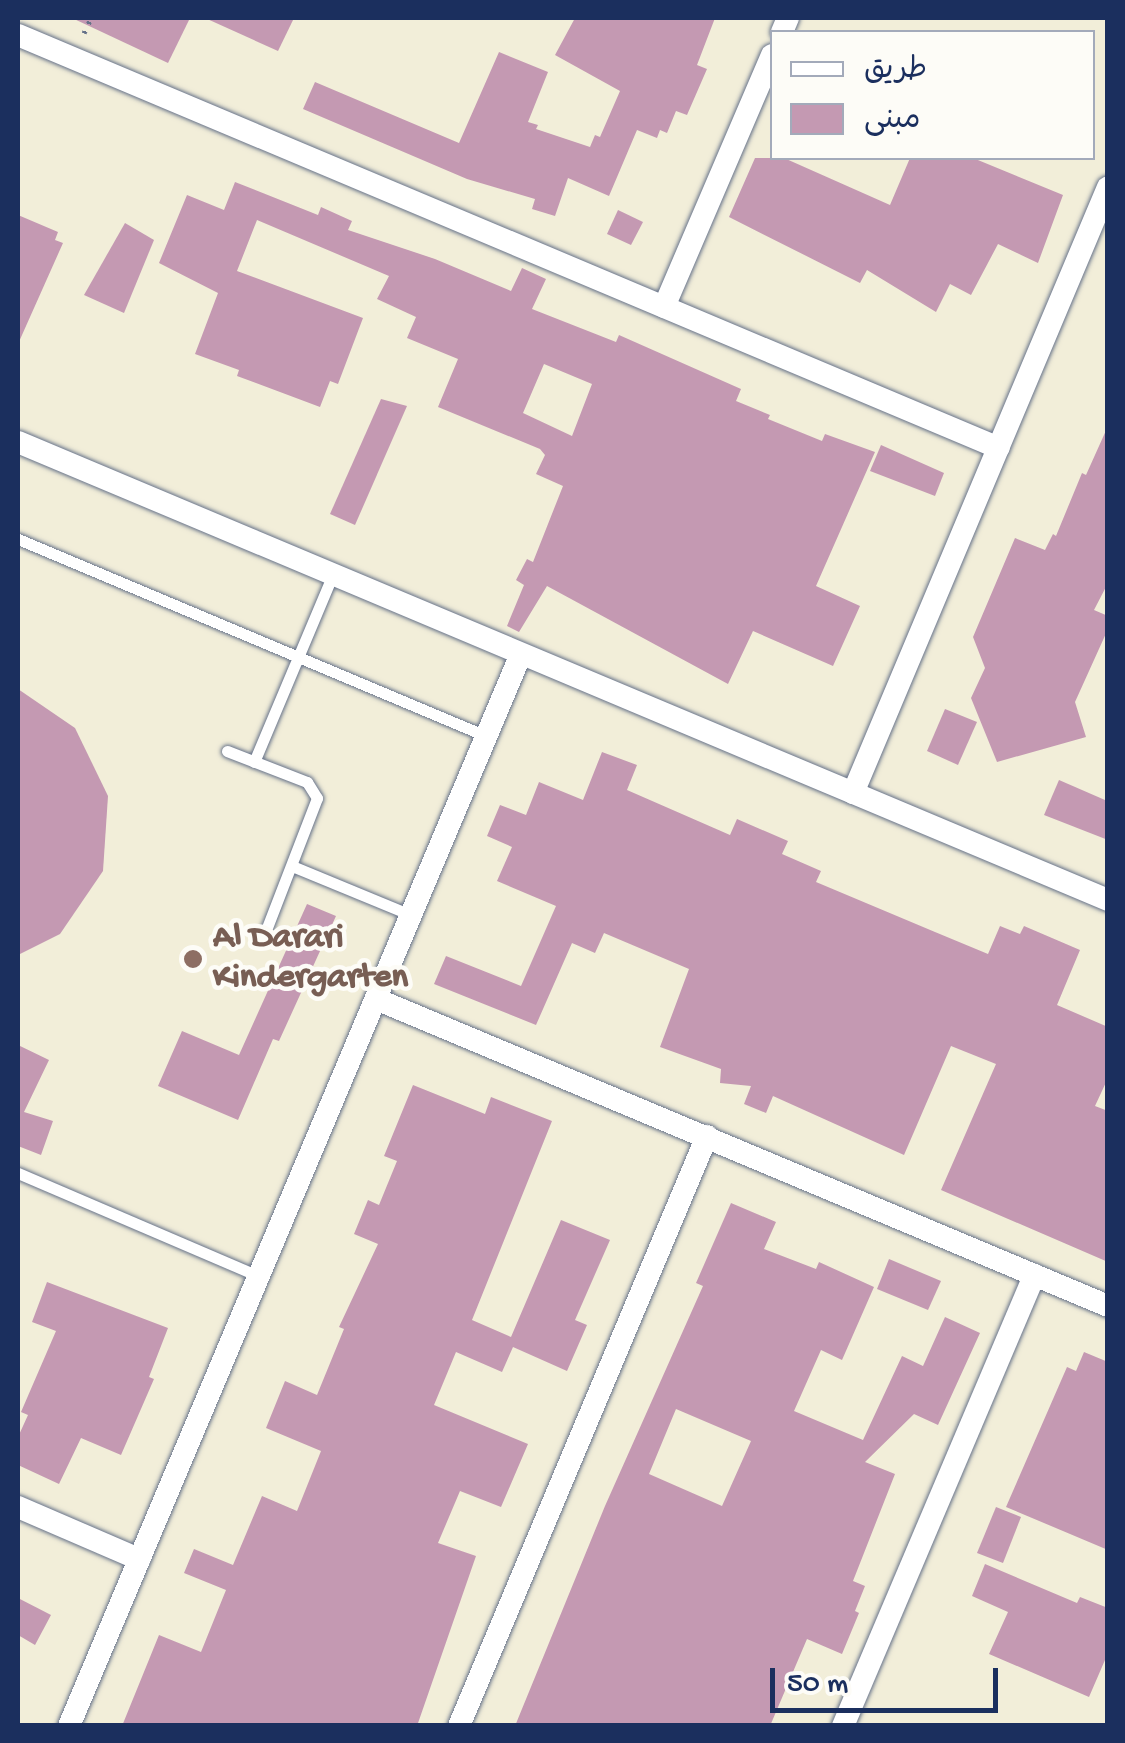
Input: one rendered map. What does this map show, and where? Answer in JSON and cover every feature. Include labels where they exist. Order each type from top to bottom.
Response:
[{"type":"street","points":[[18,34],[999,448]]},
{"type":"street","points":[[664,307],[770,60]]},
{"type":"street","points":[[853,793],[1108,187]]},
{"type":"street","points":[[18,442],[1108,900]]},
{"type":"street","points":[[68,1726],[522,654]]},
{"type":"street","points":[[376,999],[1108,1306]]},
{"type":"street","points":[[458,1726],[707,1136]]},
{"type":"street","points":[[843,1726],[1034,1275]]},
{"type":"street","points":[[18,1507],[139,1558]]},
{"type":"lane","points":[[18,539],[486,736]]},
{"type":"lane","points":[[254,762],[333,574]]},
{"type":"lane","points":[[226,751],[314,789],[316,808],[265,933]]},
{"type":"lane","points":[[292,866],[411,915]]},
{"type":"lane","points":[[18,1174],[258,1276]]},
{"type":"building","points":[[72,18],[190,18],[168,63]]},
{"type":"building","points":[[205,18],[294,18],[278,51]]},
{"type":"building","points":[[575,18],[715,18],[697,65],[707,69],[687,115],[676,111],[667,133],[660,130],[657,138],[637,130],[609,196],[568,178],[555,216],[532,209],[535,199],[467,179],[303,109],[315,82],[459,143],[499,52],[548,72],[528,122],[538,125],[536,129],[590,147],[595,135],[600,137],[620,91],[555,55]]},
{"type":"building","points":[[755,158],[789,160],[890,205],[909,160],[978,160],[1063,195],[1038,263],[998,244],[971,295],[950,284],[936,312],[867,270],[860,283],[729,217]]},
{"type":"building","points":[[235,182],[318,215],[321,207],[352,221],[348,230],[435,259],[511,291],[522,268],[546,279],[532,309],[616,342],[619,335],[741,389],[736,401],[770,415],[768,419],[822,441],[825,434],[875,452],[816,586],[860,606],[833,666],[753,631],[728,684],[547,586],[519,632],[507,626],[524,585],[516,580],[527,559],[533,562],[563,486],[536,474],[545,455],[540,449],[438,407],[458,359],[407,338],[416,317],[377,299],[389,276],[257,220],[237,271],[363,318],[338,384],[330,381],[320,407],[237,376],[239,370],[195,354],[218,293],[159,263],[187,195],[224,210]],"holes":[[[544,364],[592,384],[572,436],[523,413]]]},
{"type":"building","points":[[618,210],[643,222],[631,245],[607,234]]},
{"type":"building","points":[[18,215],[58,232],[55,240],[63,243],[18,344]]},
{"type":"building","points":[[125,223],[154,240],[124,313],[84,295]]},
{"type":"building","points":[[381,399],[407,406],[355,525],[330,514]]},
{"type":"building","points":[[1108,426],[1108,583],[1094,610],[1108,616],[1108,629],[1075,702],[1086,737],[997,762],[971,698],[985,668],[973,637],[1015,538],[1045,550],[1053,534],[1056,536],[1082,473],[1086,475]]},
{"type":"building","points":[[881,445],[944,473],[935,496],[870,471]]},
{"type":"building","points":[[18,689],[75,728],[108,796],[103,871],[60,934],[18,955]]},
{"type":"building","points":[[945,709],[977,722],[958,765],[927,751]]},
{"type":"building","points":[[602,752],[637,765],[627,790],[730,835],[737,819],[788,841],[782,854],[821,871],[816,882],[988,954],[1000,926],[1020,934],[1024,926],[1080,950],[1057,1005],[1108,1027],[1108,1078],[1095,1106],[1108,1111],[1108,1262],[941,1190],[996,1064],[951,1046],[904,1155],[773,1096],[766,1113],[744,1104],[751,1086],[720,1083],[721,1069],[660,1047],[689,969],[604,933],[595,953],[572,943],[536,1025],[434,984],[446,956],[521,986],[556,906],[497,881],[512,847],[487,836],[500,805],[526,815],[539,782],[583,800]]},
{"type":"building","points":[[1059,780],[1105,800],[1108,840],[1044,815]]},
{"type":"building","points":[[307,904],[336,916],[279,1041],[273,1039],[238,1120],[158,1086],[182,1031],[239,1055]]},
{"type":"building","points":[[18,1045],[49,1060],[24,1112],[53,1121],[41,1155],[18,1146]]},
{"type":"building","points":[[413,1085],[485,1114],[491,1097],[552,1121],[472,1320],[511,1337],[561,1220],[610,1240],[575,1320],[587,1325],[567,1371],[513,1347],[502,1372],[456,1352],[434,1405],[528,1444],[501,1507],[460,1491],[438,1543],[476,1556],[417,1726],[122,1726],[159,1635],[201,1652],[226,1590],[184,1573],[194,1549],[233,1565],[262,1496],[297,1511],[321,1451],[266,1428],[285,1381],[317,1395],[344,1329],[339,1327],[378,1244],[354,1234],[368,1200],[379,1205],[397,1161],[384,1156]]},
{"type":"building","points":[[731,1203],[776,1222],[764,1249],[816,1269],[819,1262],[874,1287],[842,1360],[821,1350],[794,1411],[863,1440],[902,1356],[923,1366],[945,1317],[980,1333],[938,1425],[914,1414],[865,1462],[895,1474],[853,1581],[865,1586],[855,1611],[859,1613],[842,1654],[807,1639],[770,1726],[515,1726],[605,1506],[703,1286],[696,1283]],"holes":[[[676,1409],[751,1441],[722,1506],[649,1474]]]},
{"type":"building","points":[[889,1259],[941,1281],[928,1310],[877,1289]]},
{"type":"building","points":[[47,1282],[168,1328],[149,1377],[154,1379],[121,1455],[81,1438],[59,1484],[18,1465],[18,1437],[28,1415],[21,1412],[56,1331],[32,1322]]},
{"type":"building","points":[[1084,1352],[1108,1362],[1108,1550],[1006,1507],[1067,1367],[1076,1371]]},
{"type":"building","points":[[996,1507],[1021,1517],[1003,1563],[977,1553]]},
{"type":"building","points":[[985,1564],[1077,1603],[1080,1597],[1108,1608],[1108,1653],[1089,1697],[989,1654],[1008,1612],[972,1596]]},
{"type":"building","points":[[18,1598],[51,1615],[35,1645],[18,1635]]},
{"type":"place","name":"Al Darari Kindergarten","points":[[193,959]]}]
